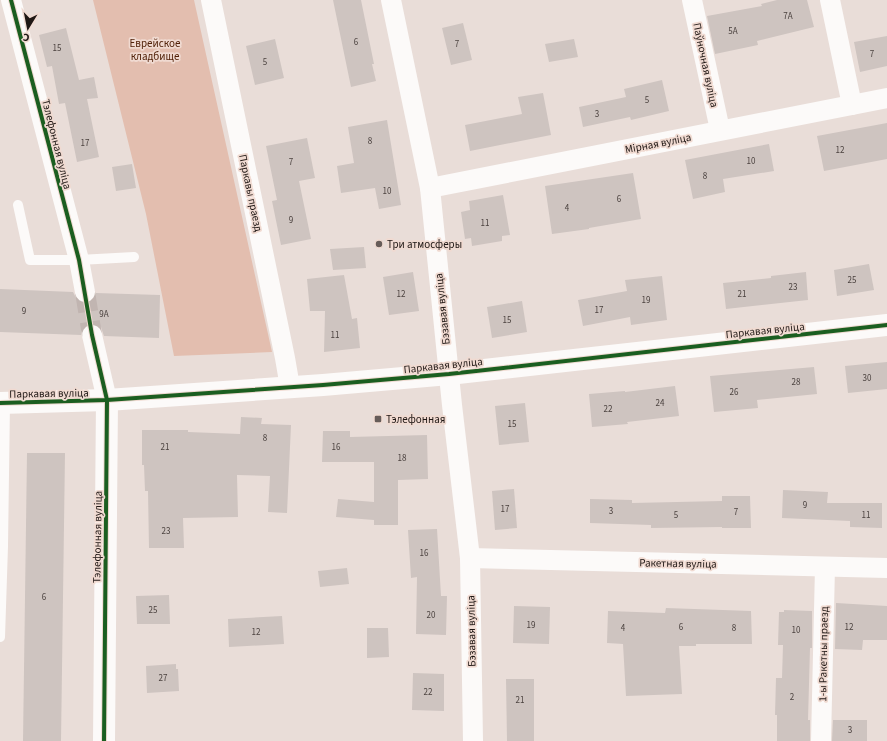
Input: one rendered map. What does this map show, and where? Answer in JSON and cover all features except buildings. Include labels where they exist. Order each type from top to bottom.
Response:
[{"type":"street","name":"Тэлефонная вуліца","points":[[11,0],[85,292]]},
{"type":"street","name":"Паркавы праезд","points":[[210,0],[284,350],[290,387]]},
{"type":"street","name":"Бэзавая вуліца","points":[[391,0],[430,188],[470,558],[473,741]]},
{"type":"street","name":"Паўночная вуліца","points":[[692,0],[720,130]]},
{"type":"street","points":[[830,0],[852,105]]},
{"type":"street","name":"Мірная вуліца","points":[[430,188],[887,98]]},
{"type":"street","name":"Паркавая вуліца","points":[[3,403],[107,400],[449,374],[887,325]]},
{"type":"street","name":"Тэлефонная вуліца","points":[[92,336],[107,400],[104,741]]},
{"type":"street","name":"Ракетная вуліца","points":[[470,558],[887,568]]},
{"type":"street","name":"1-ы Ракетны праезд","points":[[821,741],[825,567]]},
{"type":"lane","points":[[18,205],[30,260],[78,260],[134,257]]},
{"type":"lane","points":[[0,637],[3,403]]},
{"type":"green space","name":"Еврейское кладбище","points":[[93,0],[194,0],[272,352],[174,356],[146,214]]},
{"type":"tunnel","points":[[85,292],[92,335]]},
{"type":"cycle path","points":[[11,0],[79,260],[92,335],[107,400],[104,741]]},
{"type":"cycle path","points":[[0,403],[107,400],[323,385],[449,374],[887,325]]},
{"type":"place","name":"Три атмосферы","points":[[379,244]]},
{"type":"place","name":"Тэлефонная","points":[[378,419]]}]
